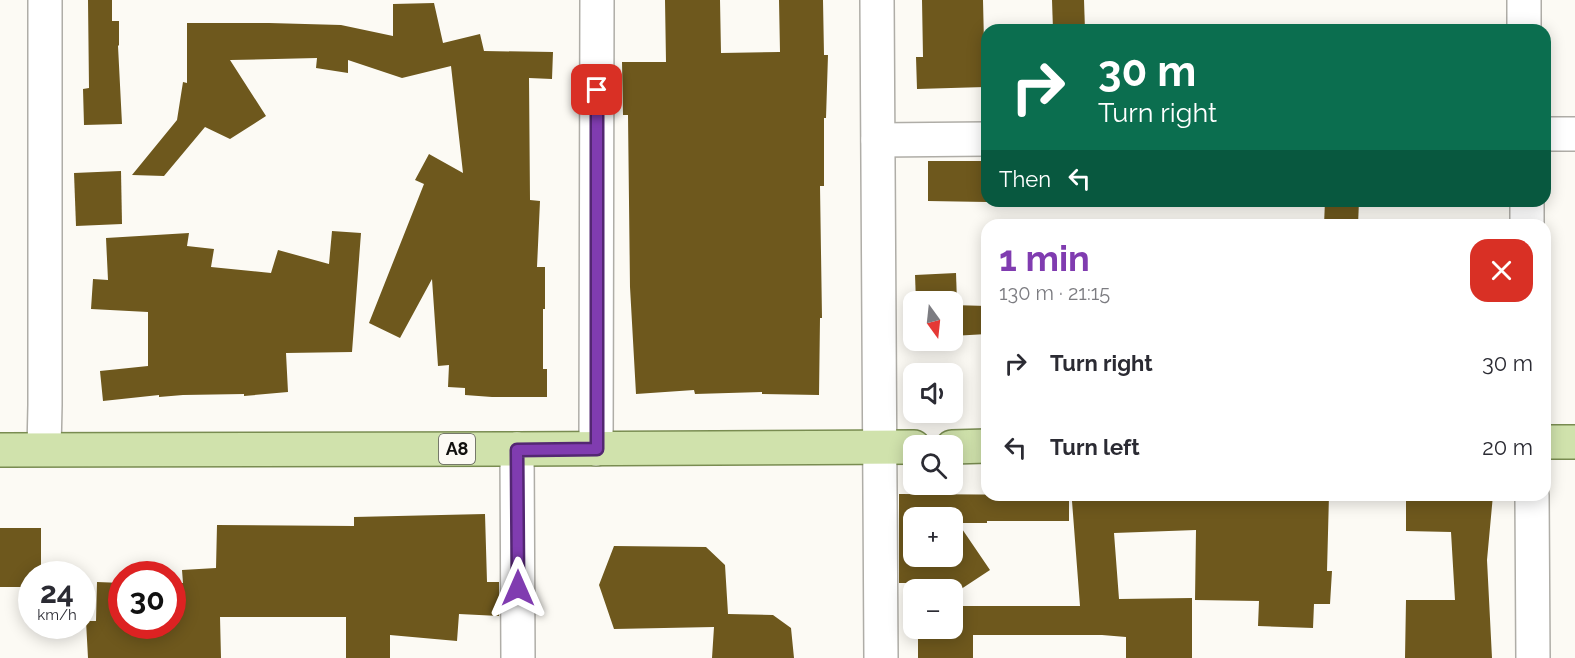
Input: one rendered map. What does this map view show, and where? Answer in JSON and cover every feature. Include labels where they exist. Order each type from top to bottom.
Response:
[{"type":"main road","points":[[1551,442],[1575,442]]},
{"type":"main road","points":[[963,447],[981,446]]},
{"type":"main road","name":"A8","points":[[0,450],[903,447]]},
{"type":"street","points":[[44,450],[45,0]]},
{"type":"street","points":[[597,0],[597,449]]},
{"type":"street","points":[[877,0],[880,658]]},
{"type":"street","points":[[1524,0],[1524,24]]},
{"type":"street","points":[[1551,134],[1575,134]]},
{"type":"street","points":[[878,140],[981,139]]},
{"type":"street","points":[[517,450],[518,658]]},
{"type":"street","points":[[1532,501],[1533,658]]},
{"type":"building","points":[[88,0],[112,0],[112,21],[119,21],[122,124],[84,125],[83,89],[89,88]]},
{"type":"building","points":[[665,0],[720,0],[721,53],[780,52],[779,0],[823,0],[824,55],[828,55],[826,118],[824,118],[824,186],[820,186],[822,318],[820,318],[819,395],[762,394],[762,392],[695,394],[694,390],[636,394],[630,287],[628,115],[623,115],[622,62],[666,62]]},
{"type":"building","points":[[922,0],[983,0],[981,87],[917,89],[916,57],[923,57]]},
{"type":"building","points":[[1052,0],[1084,0],[1085,24],[1053,24]]},
{"type":"building","points":[[434,3],[443,43],[480,34],[484,51],[553,52],[552,79],[529,78],[530,200],[540,201],[537,267],[545,267],[543,369],[547,369],[547,397],[465,395],[465,388],[448,387],[449,365],[438,366],[432,279],[400,338],[369,323],[424,184],[415,180],[429,154],[463,173],[451,66],[402,78],[348,60],[348,73],[316,68],[317,58],[230,60],[266,116],[230,139],[205,127],[164,176],[132,175],[177,120],[183,82],[187,83],[187,23],[341,25],[393,36],[393,4]]},
{"type":"building","points":[[928,161],[981,161],[981,202],[928,201]]},
{"type":"building","points":[[121,171],[122,224],[76,226],[74,173]]},
{"type":"building","points":[[1325,207],[1359,207],[1358,219],[1324,219]]},
{"type":"building","points":[[332,231],[361,233],[352,352],[286,353],[288,392],[244,396],[244,394],[159,397],[159,395],[103,401],[100,371],[148,366],[148,312],[91,309],[93,279],[108,280],[106,238],[189,233],[187,246],[214,249],[211,267],[271,273],[278,250],[329,264]]},
{"type":"building","points":[[956,273],[957,291],[916,291],[915,275]]},
{"type":"building","points":[[963,305],[981,306],[981,334],[963,335]]},
{"type":"building","points":[[899,494],[981,494],[981,501],[1069,501],[1069,521],[963,523],[963,507],[903,507],[903,567],[963,567],[963,530],[990,570],[963,588],[963,579],[903,579],[903,583],[899,583]]},
{"type":"building","points":[[1072,501],[1329,501],[1327,571],[1332,571],[1330,604],[1314,604],[1313,628],[1258,626],[1259,601],[1195,600],[1196,530],[1114,533],[1119,599],[1192,598],[1192,658],[1126,658],[1126,637],[973,635],[973,658],[918,658],[918,639],[963,639],[963,606],[1080,606]]},
{"type":"building","points":[[1406,501],[1492,501],[1487,560],[1492,658],[1405,658],[1406,600],[1455,600],[1451,532],[1406,531]]},
{"type":"building","points":[[485,514],[487,582],[499,582],[499,616],[459,614],[457,641],[390,635],[390,658],[346,658],[346,617],[220,617],[221,658],[88,658],[87,639],[96,639],[97,582],[108,582],[108,639],[186,639],[186,570],[216,568],[217,525],[354,526],[354,517]]},
{"type":"building","points":[[0,528],[41,528],[41,561],[18,561],[18,587],[0,587]]},
{"type":"building","points":[[614,546],[706,547],[725,565],[728,614],[773,615],[791,628],[794,658],[712,658],[714,627],[614,629],[599,585]]},
{"type":"route","points":[[518,588],[517,450],[597,449],[597,90]]}]
